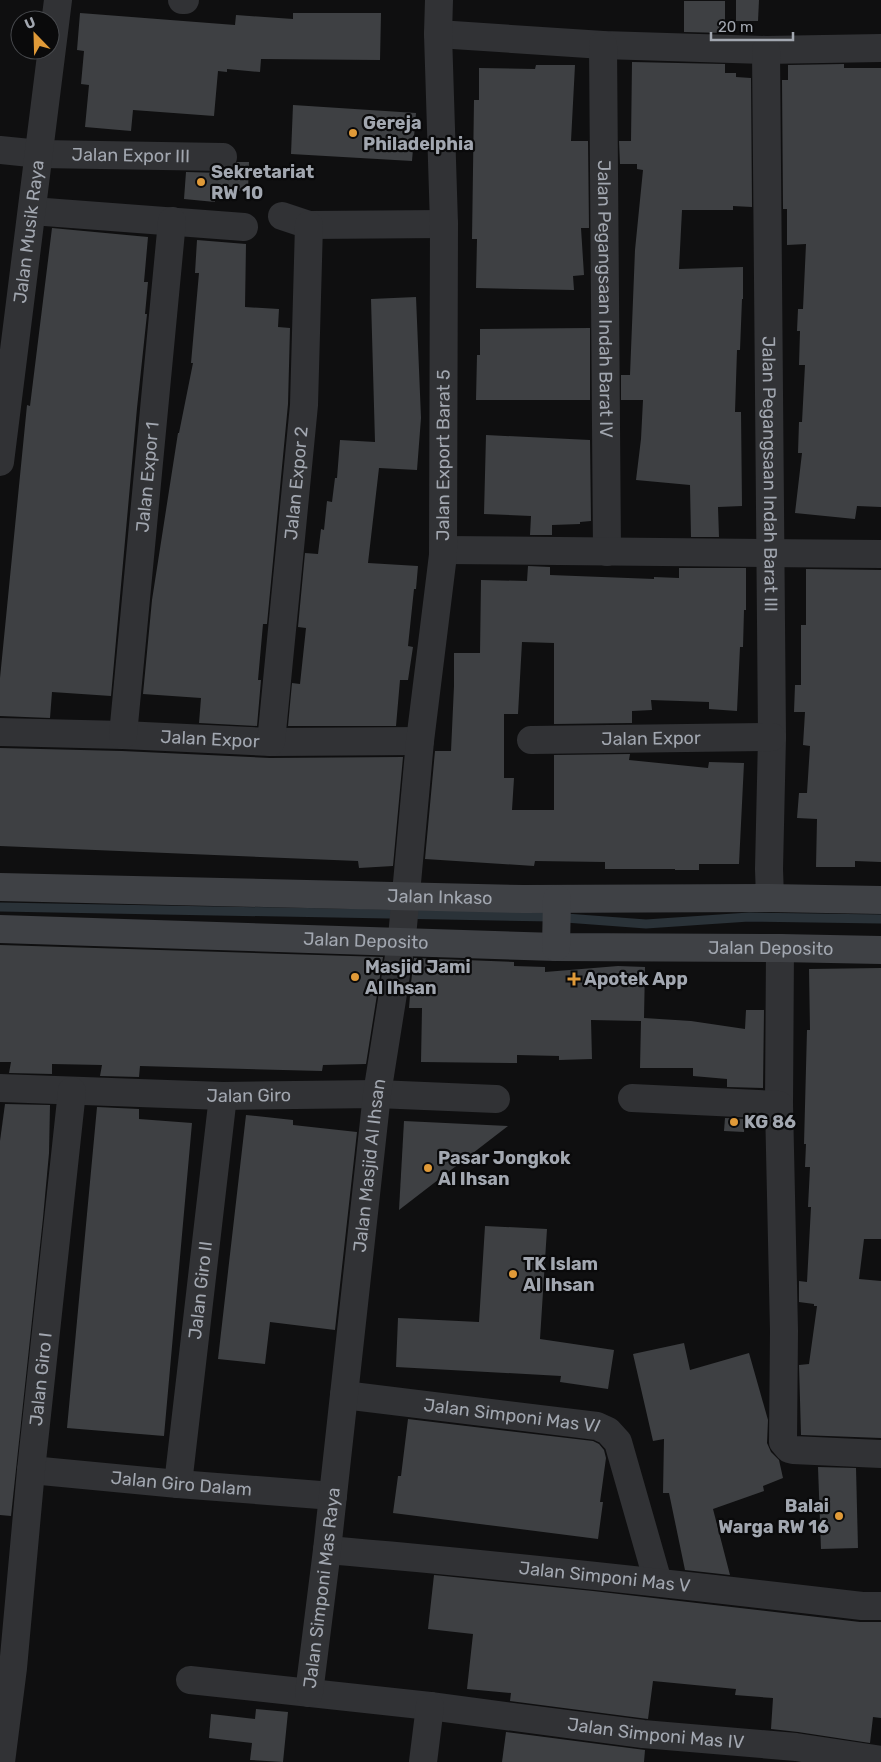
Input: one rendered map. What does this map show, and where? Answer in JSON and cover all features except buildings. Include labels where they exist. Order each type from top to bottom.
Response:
[{"type":"street","name":"Jalan Musik Raya","points":[[0,462],[58,0]]},
{"type":"street","name":"Jalan Export Barat 5","points":[[405,902],[420,741],[444,550],[444,224],[438,34],[439,0]]},
{"type":"street","points":[[438,34],[602,45],[766,50],[881,48]]},
{"type":"street","name":"Jalan Pegangsaan Indah Barat IV","points":[[602,45],[607,552]]},
{"type":"street","name":"Jalan Pegangsaan Indah Barat III","points":[[766,50],[772,737],[770,898]]},
{"type":"street","name":"Jalan Expor III","points":[[0,150],[40,154],[223,157]]},
{"type":"street","points":[[32,211],[244,227]]},
{"type":"street","points":[[282,216],[309,226],[444,224]]},
{"type":"street","name":"Jalan Expor 1","points":[[123,734],[172,221]]},
{"type":"street","name":"Jalan Expor 2","points":[[272,742],[304,404],[309,226]]},
{"type":"street","points":[[444,550],[881,554]]},
{"type":"street","name":"Jalan Expor","points":[[0,732],[123,734],[272,742],[420,741]]},
{"type":"street","name":"Jalan Expor","points":[[531,740],[772,737]]},
{"type":"street","name":"Jalan Inkaso","points":[[0,887],[405,902],[557,923],[770,898],[881,900]]},
{"type":"street","name":"Jalan Masjid Al Ihsan","points":[[344,1395],[377,1094],[401,940],[405,902]]},
{"type":"street","name":"Jalan Deposito","points":[[0,929],[401,940],[557,923],[780,948],[881,950]]},
{"type":"street","points":[[780,948],[779,1105],[784,1331],[783,1442],[789,1449],[793,1450],[881,1454]]},
{"type":"street","name":"Jalan Giro","points":[[0,1088],[223,1096],[377,1094],[496,1099]]},
{"type":"street","name":"Jalan Giro I","points":[[2,1762],[6,1667],[31,1470],[72,1091]]},
{"type":"street","name":"Jalan Giro II","points":[[178,1484],[223,1096]]},
{"type":"street","points":[[632,1098],[779,1105]]},
{"type":"street","name":"Jalan Simponi Mas Raya","points":[[344,1395],[309,1693],[430,1706]]},
{"type":"street","name":"Jalan Simponi Mas VI","points":[[344,1395],[597,1426],[608,1431],[618,1442],[658,1582]]},
{"type":"street","name":"Jalan Giro Dalam","points":[[31,1470],[333,1496]]},
{"type":"street","name":"Jalan Simponi Mas V","points":[[327,1550],[467,1562],[862,1606],[881,1606]]},
{"type":"street","points":[[190,1680],[309,1693]]},
{"type":"street","points":[[423,1762],[430,1706]]},
{"type":"street","name":"Jalan Simponi Mas IV","points":[[430,1706],[643,1734],[796,1746],[881,1760]]},
{"type":"waterway","points":[[0,907],[552,917],[646,924],[749,917],[881,919]]},
{"type":"place","name":"Gereja Philadelphia","points":[[353,133]]},
{"type":"place","name":"Sekretariat RW 10","points":[[201,182]]},
{"type":"place","name":"Masjid Jami Al Ihsan","points":[[355,977]]},
{"type":"place","name":"Apotek App","points":[[574,979]]},
{"type":"place","name":"KG 86","points":[[734,1122]]},
{"type":"place","name":"Pasar Jongkok Al Ihsan","points":[[428,1168]]},
{"type":"place","name":"TK Islam Al Ihsan","points":[[513,1274]]},
{"type":"place","name":"Balai Warga RW 16","points":[[839,1516]]}]
